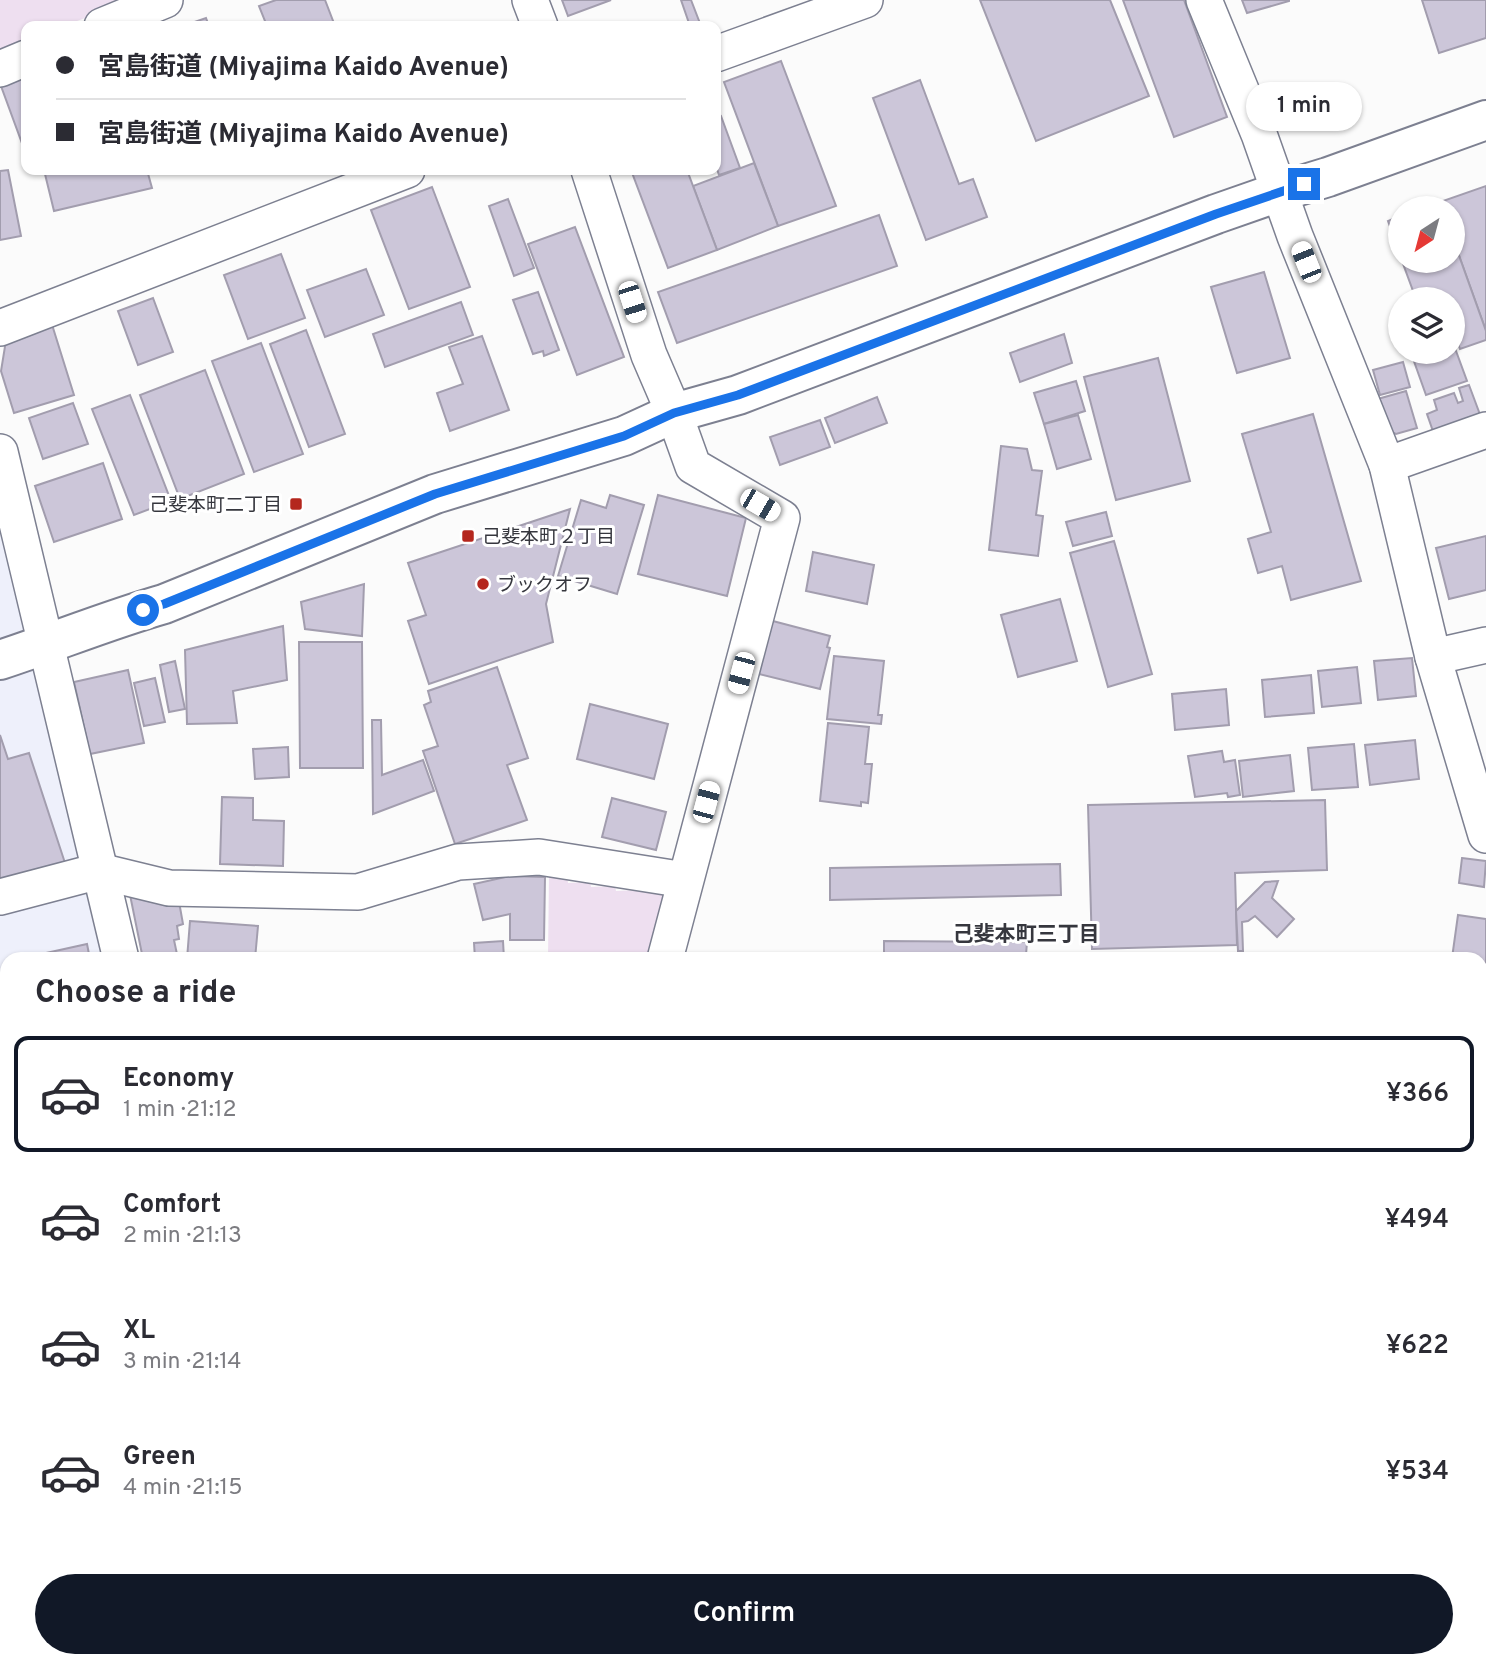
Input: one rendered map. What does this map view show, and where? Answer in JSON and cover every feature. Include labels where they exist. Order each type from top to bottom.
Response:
[{"type":"street","points":[[114,21],[164,0]]},
{"type":"street","points":[[530,0],[538,21]]},
{"type":"street","points":[[721,52],[865,0]]},
{"type":"street","points":[[1204,0],[1259,134],[1279,192],[1387,465],[1433,657],[1486,834]]},
{"type":"street","points":[[0,69],[21,60]]},
{"type":"street","points":[[0,660],[164,604],[435,494],[624,436],[674,413],[738,395],[1216,214],[1486,120]]},
{"type":"street","points":[[0,328],[394,175]]},
{"type":"street","points":[[591,175],[649,355],[693,466],[782,518],[667,952]]},
{"type":"street","points":[[1387,465],[1486,430]]},
{"type":"street","points":[[0,452],[119,952]]},
{"type":"street","points":[[1433,657],[1486,645]]},
{"type":"street","points":[[0,897],[99,871],[169,888],[358,892],[458,862],[539,857],[685,880]]},
{"type":"shaded area","points":[[0,0],[116,0],[119,5],[77,21],[21,21],[21,43],[0,51]]},
{"type":"shaded area","points":[[0,442],[119,952],[0,952]]},
{"type":"shaded area","points":[[549,875],[567,876],[568,883],[590,882],[591,887],[615,886],[616,891],[660,889],[670,903],[657,952],[548,952]]},
{"type":"building","points":[[276,0],[325,0],[333,21],[265,21],[259,6]]},
{"type":"building","points":[[562,0],[611,0],[568,16]]},
{"type":"building","points":[[681,0],[691,0],[699,21],[688,21]]},
{"type":"building","points":[[980,0],[1110,0],[1149,96],[1036,141]]},
{"type":"building","points":[[1123,0],[1184,0],[1227,117],[1174,137]]},
{"type":"building","points":[[1242,0],[1289,0],[1289,1],[1247,13]]},
{"type":"building","points":[[1422,0],[1486,0],[1486,38],[1439,53]]},
{"type":"building","points":[[781,61],[836,206],[778,226],[724,82]]},
{"type":"building","points":[[21,78],[21,141],[1,86]]},
{"type":"building","points":[[920,80],[959,184],[973,179],[987,217],[926,240],[873,98]]},
{"type":"building","points":[[721,116],[740,168],[721,174]]},
{"type":"building","points":[[754,163],[778,226],[717,250],[693,186]]},
{"type":"building","points":[[8,170],[21,236],[0,240],[0,171]]},
{"type":"building","points":[[45,175],[148,175],[152,188],[54,211]]},
{"type":"building","points":[[633,175],[689,175],[717,250],[668,268]]},
{"type":"building","points":[[1486,186],[1486,331],[1465,272],[1465,196],[1457,196]]},
{"type":"building","points":[[432,187],[470,287],[409,309],[371,210]]},
{"type":"building","points":[[508,199],[534,268],[514,276],[489,206]]},
{"type":"building","points":[[879,215],[897,266],[677,343],[658,292]]},
{"type":"building","points":[[575,227],[624,357],[577,375],[528,244]]},
{"type":"building","points":[[281,254],[305,318],[248,339],[224,275]]},
{"type":"building","points":[[366,269],[384,315],[325,337],[307,290]]},
{"type":"building","points":[[1264,272],[1290,358],[1237,373],[1211,287]]},
{"type":"building","points":[[1465,272],[1486,331],[1486,340],[1465,347],[1465,287],[1412,287],[1406,273]]},
{"type":"building","points":[[538,292],[559,350],[544,356],[543,351],[533,354],[513,300]]},
{"type":"building","points":[[153,298],[173,352],[138,365],[118,311]]},
{"type":"building","points":[[461,302],[473,335],[385,367],[373,334]]},
{"type":"building","points":[[49,315],[74,395],[14,413],[1,371],[8,328]]},
{"type":"building","points":[[306,330],[345,434],[309,447],[270,344]]},
{"type":"building","points":[[1064,334],[1072,363],[1020,382],[1010,353]]},
{"type":"building","points":[[482,336],[509,410],[450,431],[437,393],[463,384],[449,347]]},
{"type":"building","points":[[261,343],[303,454],[254,472],[212,361]]},
{"type":"building","points":[[1158,358],[1190,481],[1116,500],[1084,377]]},
{"type":"building","points":[[1404,364],[1410,387],[1380,395],[1373,370]]},
{"type":"building","points":[[1415,364],[1461,364],[1467,381],[1426,395]]},
{"type":"building","points":[[205,370],[244,474],[180,499],[140,395]]},
{"type":"building","points":[[1076,381],[1085,411],[1044,424],[1034,393]]},
{"type":"building","points":[[1469,385],[1482,420],[1435,437],[1427,414],[1437,410],[1434,400],[1454,393],[1458,403],[1463,401],[1459,388]]},
{"type":"building","points":[[1406,391],[1417,428],[1396,434],[1382,428],[1374,400]]},
{"type":"building","points":[[130,395],[171,501],[134,515],[92,409]]},
{"type":"building","points":[[877,397],[887,423],[835,443],[825,418]]},
{"type":"building","points":[[73,403],[88,444],[43,459],[29,418]]},
{"type":"building","points":[[1313,414],[1361,581],[1291,600],[1282,566],[1258,573],[1248,539],[1271,532],[1242,434]]},
{"type":"building","points":[[1078,415],[1091,459],[1057,469],[1044,424]]},
{"type":"building","points":[[820,420],[830,447],[780,465],[770,437]]},
{"type":"building","points":[[1001,446],[1027,449],[1032,470],[1042,471],[1036,515],[1043,516],[1038,556],[989,550]]},
{"type":"building","points":[[103,463],[122,519],[54,542],[35,486]]},
{"type":"building","points":[[610,495],[644,505],[617,594],[558,576],[581,500],[606,508]]},
{"type":"building","points":[[658,495],[746,518],[727,596],[638,574]]},
{"type":"building","name":"ブックオフ","points":[[570,509],[546,604],[553,642],[429,684],[408,621],[426,615],[408,563]]},
{"type":"building","points":[[1106,512],[1112,536],[1073,546],[1066,522]]},
{"type":"building","points":[[1486,536],[1486,590],[1449,599],[1436,548]]},
{"type":"building","points":[[1114,541],[1152,674],[1108,687],[1070,553]]},
{"type":"building","points":[[813,552],[874,565],[867,604],[806,591]]},
{"type":"building","points":[[364,584],[362,636],[305,629],[301,602]]},
{"type":"building","points":[[1060,599],[1077,661],[1018,677],[1001,615]]},
{"type":"building","points":[[769,620],[830,636],[827,647],[830,648],[820,689],[755,673]]},
{"type":"building","points":[[283,626],[287,680],[233,691],[237,723],[187,724],[185,650]]},
{"type":"building","points":[[299,642],[362,642],[363,768],[300,768]]},
{"type":"building","points":[[834,656],[884,661],[878,715],[882,715],[881,724],[827,719]]},
{"type":"building","points":[[1412,658],[1416,696],[1378,700],[1374,661]]},
{"type":"building","points":[[175,661],[185,709],[169,712],[160,665]]},
{"type":"building","points":[[497,667],[528,758],[507,765],[527,820],[455,844],[423,751],[438,746],[424,705],[431,702],[428,691]]},
{"type":"building","points":[[1357,667],[1361,703],[1322,707],[1318,671]]},
{"type":"building","points":[[128,670],[144,743],[90,754],[74,682]]},
{"type":"building","points":[[1311,675],[1314,713],[1265,717],[1262,680]]},
{"type":"building","points":[[155,678],[165,722],[144,726],[134,683]]},
{"type":"building","points":[[1226,689],[1229,725],[1175,730],[1172,694]]},
{"type":"building","points":[[590,704],[668,724],[654,779],[577,759]]},
{"type":"building","points":[[372,720],[381,720],[382,775],[423,760],[434,791],[373,814]]},
{"type":"building","points":[[828,723],[869,727],[865,764],[872,764],[868,803],[861,802],[861,806],[820,801]]},
{"type":"building","points":[[0,735],[8,759],[29,753],[66,866],[0,888]]},
{"type":"building","points":[[1415,740],[1419,779],[1370,785],[1365,745]]},
{"type":"building","points":[[1354,744],[1358,787],[1312,790],[1308,748]]},
{"type":"building","points":[[288,747],[289,777],[255,779],[253,749]]},
{"type":"building","points":[[1222,751],[1224,762],[1235,760],[1240,795],[1228,797],[1227,793],[1195,797],[1188,756]]},
{"type":"building","points":[[1290,755],[1294,791],[1243,797],[1239,761]]},
{"type":"building","points":[[222,797],[253,798],[253,820],[284,821],[283,866],[220,864]]},
{"type":"building","points":[[612,798],[666,812],[656,850],[602,837]]},
{"type":"building","points":[[1325,800],[1327,870],[1235,873],[1237,945],[1092,949],[1088,805]]},
{"type":"building","points":[[1462,858],[1486,861],[1484,887],[1459,883]]},
{"type":"building","points":[[1060,864],[1061,895],[830,900],[830,868]]},
{"type":"building","points":[[510,876],[545,877],[544,940],[510,940],[510,914],[483,920],[474,884]]},
{"type":"building","points":[[1278,881],[1272,898],[1294,919],[1277,937],[1255,916],[1242,922],[1243,951],[1238,951],[1236,911],[1265,882]]},
{"type":"building","points":[[129,890],[178,896],[183,924],[177,926],[179,939],[174,940],[177,952],[142,952]]},
{"type":"building","points":[[1458,915],[1486,919],[1486,952],[1453,952]]},
{"type":"building","points":[[190,921],[258,926],[256,952],[188,952]]},
{"type":"building","points":[[503,941],[504,952],[475,952],[474,943]]},
{"type":"building","points":[[884,941],[1027,942],[1026,952],[884,952]]},
{"type":"building","points":[[87,944],[89,952],[51,952]]},
{"type":"place","name":"己斐本町二丁目","points":[[296,504]]},
{"type":"place","name":"己斐本町２丁目","points":[[468,536]]},
{"type":"place","name":"ブックオフ","points":[[483,584]]},
{"type":"district","name":"己斐本町三丁目","points":[[1026,934]]},
{"type":"route","points":[[143,610],[164,604],[435,494],[624,436],[674,413],[738,395],[1216,214],[1304,184]]}]
